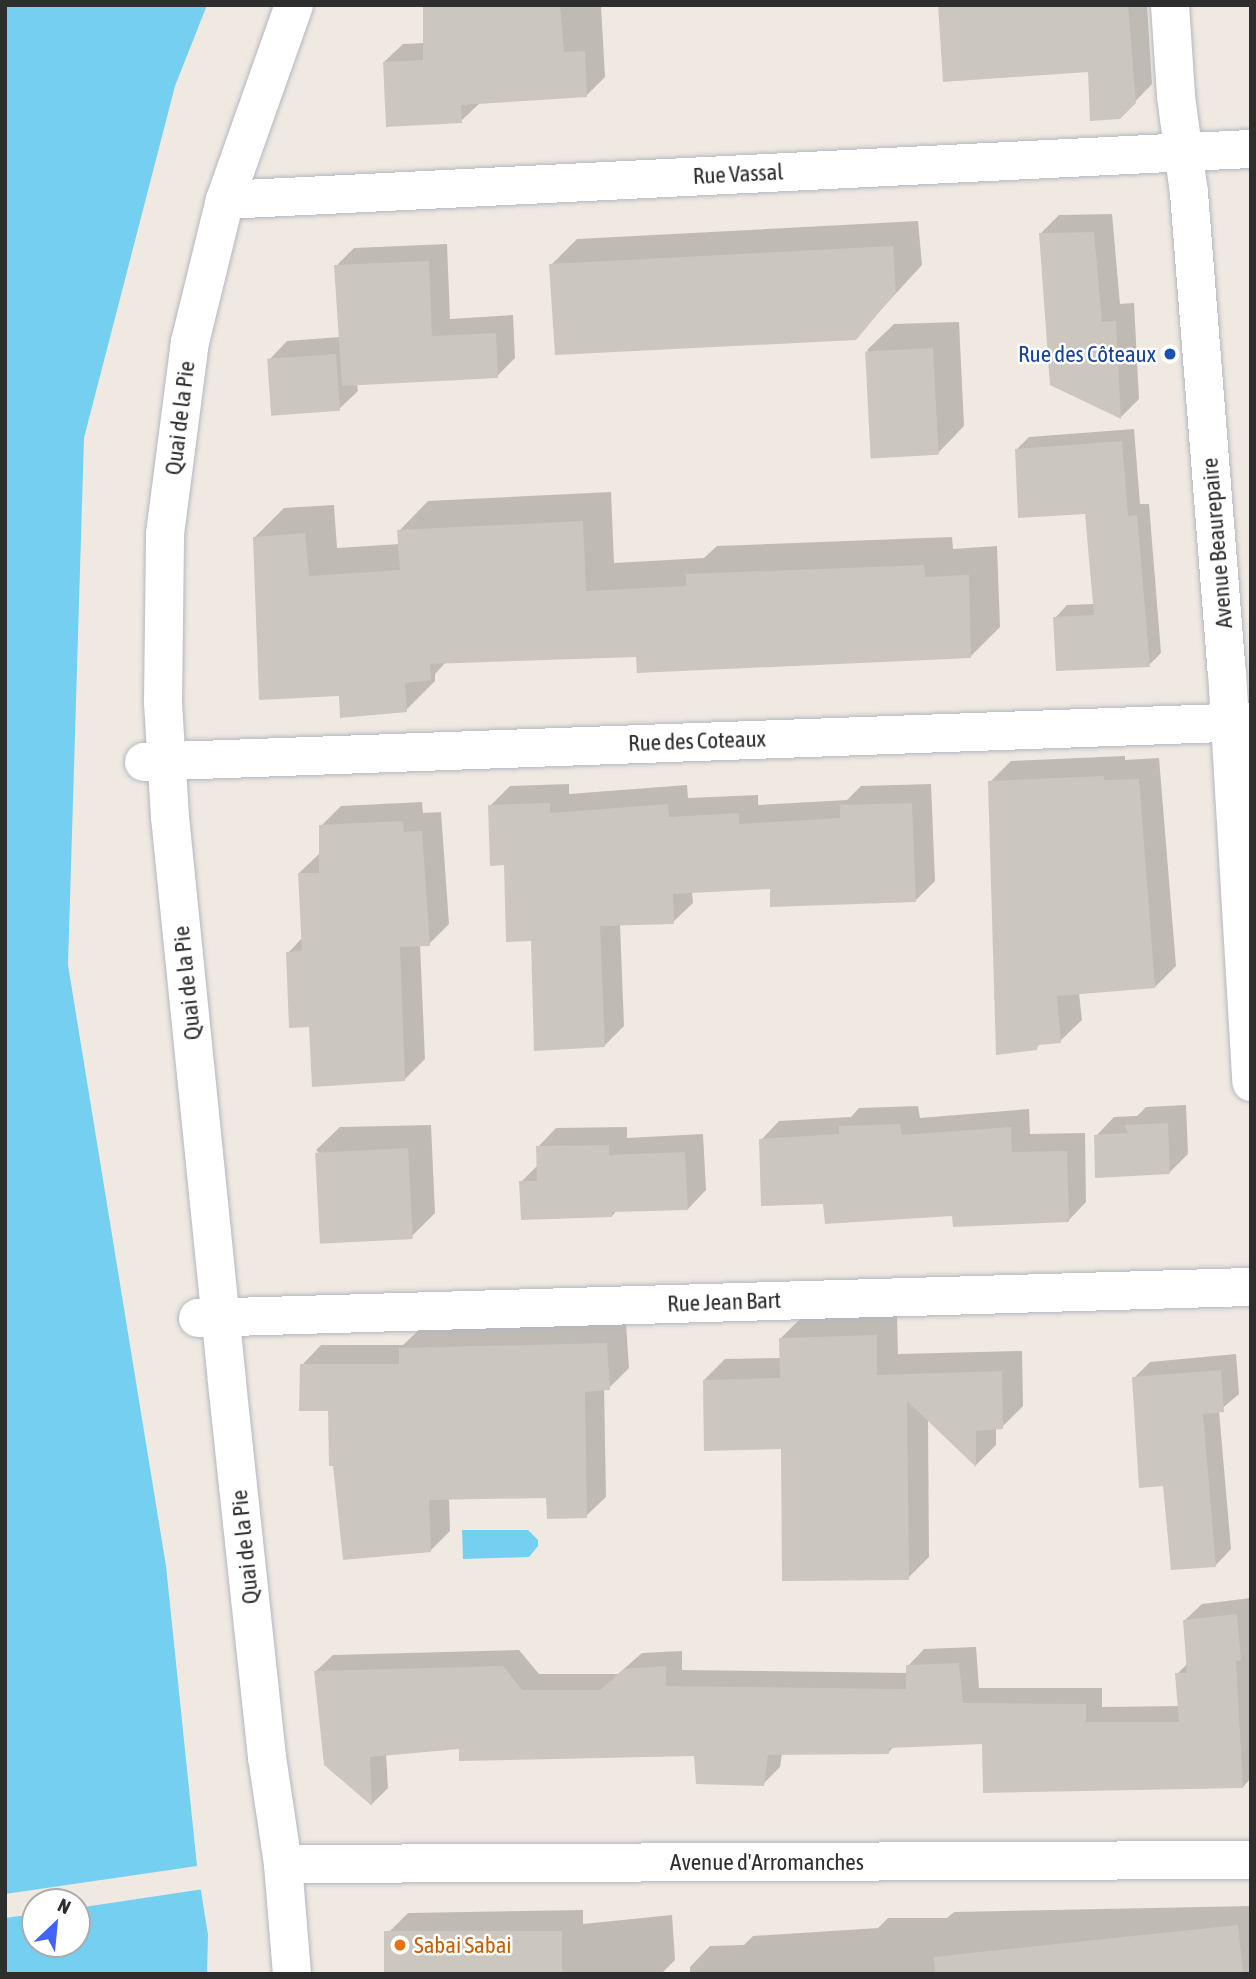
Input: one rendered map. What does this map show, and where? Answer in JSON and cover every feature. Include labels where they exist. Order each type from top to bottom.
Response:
[{"type":"street","name":"Quai de la Pie","points":[[292,1974],[283,1864],[209,1317],[155,761],[163,703],[165,534],[190,342],[225,200],[294,5]]},
{"type":"street","name":"Avenue Beaurepaire","points":[[1170,5],[1241,722],[1251,1082]]},
{"type":"street","name":"Rue Vassal","points":[[225,200],[1251,149]]},
{"type":"street","name":"Rue des Coteaux","points":[[155,761],[1241,722]]},
{"type":"street","name":"Rue Jean Bart","points":[[209,1317],[1251,1287]]},
{"type":"street","name":"Avenue d'Arromanches","points":[[283,1864],[1251,1860]]},
{"type":"water","points":[[5,5],[207,5],[175,86],[84,438],[68,965],[166,1566],[197,1866],[208,1935],[207,1974],[5,1974]]},
{"type":"water","points":[[462,1530],[528,1530],[538,1540],[538,1546],[529,1557],[463,1559]]},
{"type":"pier","points":[[193,1814],[204,1889],[91,1906],[91,1888],[46,1888],[197,1866],[199,1871]]},
{"type":"pier","points":[[21,1892],[21,1916],[5,1918],[5,1894]]},
{"type":"building","points":[[423,5],[560,5],[564,52],[585,51],[587,97],[461,105],[462,123],[386,127],[383,62],[423,60]]},
{"type":"building","points":[[938,5],[1128,5],[1136,103],[1120,119],[1090,121],[1088,72],[943,82]]},
{"type":"building","points":[[1094,232],[1102,322],[1116,321],[1121,419],[1050,385],[1039,233]]},
{"type":"building","points":[[893,246],[896,292],[856,340],[555,355],[549,264]]},
{"type":"building","points":[[429,261],[432,336],[496,333],[498,378],[342,386],[334,265]]},
{"type":"building","points":[[933,348],[939,455],[871,458],[865,352]]},
{"type":"building","points":[[336,354],[340,411],[271,416],[267,359]]},
{"type":"building","points":[[1122,441],[1128,516],[1137,515],[1150,667],[1056,671],[1053,617],[1094,615],[1085,514],[1018,518],[1015,449]]},
{"type":"building","points":[[583,521],[586,591],[686,586],[686,574],[924,565],[925,577],[969,575],[971,658],[637,673],[636,657],[430,664],[431,680],[405,683],[407,712],[340,718],[339,696],[259,700],[253,537],[305,533],[309,576],[400,570],[397,530]]},
{"type":"building","points":[[1104,776],[1104,780],[1139,779],[1155,988],[1057,996],[1061,1043],[1038,1045],[1037,1050],[996,1055],[988,781]]},
{"type":"building","points":[[550,803],[550,813],[668,804],[669,817],[739,813],[739,824],[840,818],[840,805],[912,803],[916,902],[770,907],[770,889],[673,894],[674,924],[600,926],[605,1047],[534,1051],[531,941],[506,942],[504,865],[490,866],[488,805]]},
{"type":"building","points":[[403,821],[404,832],[422,831],[430,946],[400,947],[405,1081],[312,1087],[309,1027],[289,1028],[286,952],[302,951],[298,873],[319,873],[319,825]]},
{"type":"building","points":[[1168,1123],[1170,1174],[1095,1178],[1094,1135],[1127,1133],[1125,1125]]},
{"type":"building","points":[[900,1124],[902,1135],[1011,1127],[1012,1152],[1067,1151],[1069,1222],[953,1227],[952,1216],[825,1224],[823,1204],[761,1206],[759,1139],[839,1134],[839,1126]]},
{"type":"building","points":[[609,1145],[609,1155],[685,1152],[688,1210],[612,1212],[612,1217],[521,1220],[519,1181],[537,1181],[536,1146]]},
{"type":"building","points":[[408,1148],[413,1239],[320,1244],[315,1153]]},
{"type":"building","points":[[877,1335],[877,1375],[1002,1371],[1003,1429],[976,1431],[976,1467],[907,1401],[909,1580],[782,1581],[781,1449],[704,1451],[703,1380],[780,1378],[779,1338]]},
{"type":"building","points":[[607,1343],[610,1390],[585,1392],[587,1518],[547,1519],[546,1498],[429,1500],[431,1552],[343,1560],[333,1466],[329,1466],[328,1411],[299,1411],[300,1364],[399,1364],[399,1348]]},
{"type":"building","points":[[1221,1370],[1224,1412],[1203,1414],[1216,1567],[1171,1570],[1163,1486],[1139,1488],[1132,1377]]},
{"type":"building","points":[[1237,1614],[1241,1660],[1236,1661],[1243,1788],[983,1793],[982,1744],[889,1748],[889,1754],[768,1755],[764,1786],[696,1784],[694,1756],[459,1761],[459,1749],[370,1757],[372,1806],[324,1765],[314,1671],[503,1666],[522,1690],[600,1690],[624,1669],[666,1666],[666,1686],[906,1689],[906,1665],[959,1663],[963,1703],[1086,1704],[1086,1722],[1179,1722],[1175,1673],[1187,1673],[1183,1620]]},
{"type":"building","points":[[1238,1925],[1243,1974],[935,1974],[934,1957]]},
{"type":"building","points":[[384,1931],[562,1931],[562,1974],[384,1974]]},
{"type":"place","name":"Rue des Côteaux","points":[[1170,354]]},
{"type":"place","name":"Sabai Sabai","points":[[400,1945]]}]
